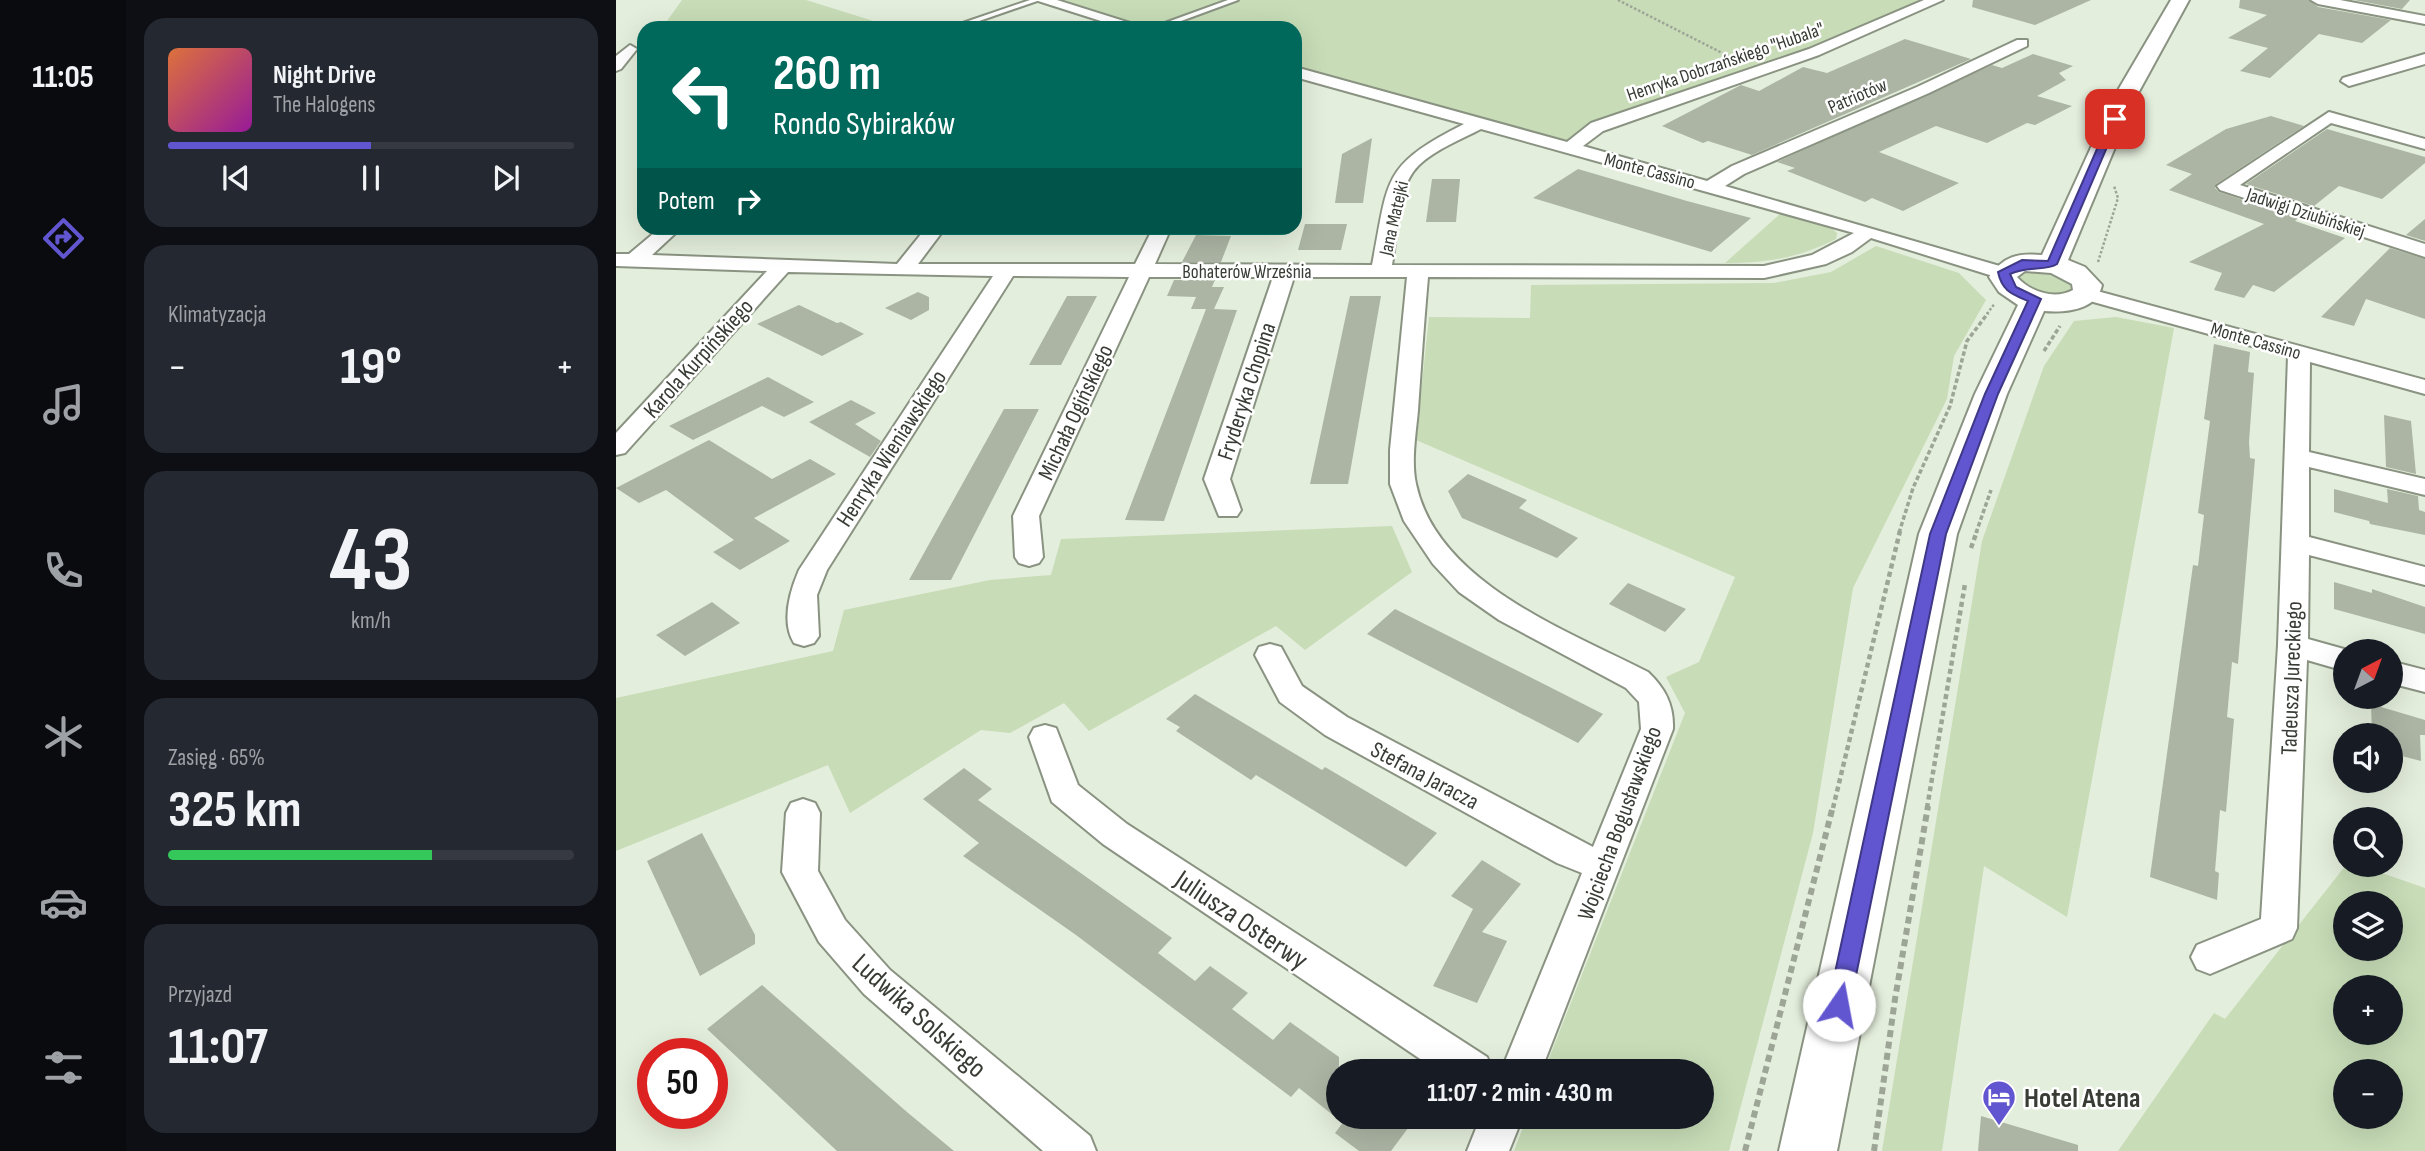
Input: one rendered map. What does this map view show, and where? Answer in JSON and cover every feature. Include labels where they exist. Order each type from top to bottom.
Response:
[{"type":"main road","points":[[1808,1151],[1938,534],[1991,394],[2017,290],[2180,0]]},
{"type":"main road","points":[[2083,279],[2088,285],[2086,294],[2081,298],[2060,303],[2017,290],[2083,279]]},
{"type":"street","points":[[1040,0],[1114,21]]},
{"type":"street","name":"Henryka Dobrzańskiego \"Hubala\"","points":[[1570,148],[1597,127],[1814,52],[1936,0]]},
{"type":"street","points":[[2318,0],[2425,20]]},
{"type":"street","points":[[2408,17],[2425,7]]},
{"type":"street","name":"Patriotów","points":[[1710,187],[1738,170],[1923,90],[2022,43]]},
{"type":"street","points":[[616,66],[631,49]]},
{"type":"street","points":[[2349,81],[2425,59]]},
{"type":"street","name":"Monte Cassino","points":[[1302,78],[1479,122],[1868,231],[2017,290]]},
{"type":"street","name":"Jadwigi Dziubińskiej","points":[[2425,144],[2329,117],[2226,186],[2425,251]]},
{"type":"street","name":"Jana Matejki","points":[[1381,271],[1399,184],[1405,169],[1421,156],[1479,122]]},
{"type":"street","name":"Bohaterów Września","points":[[625,261],[903,270],[1764,272],[1801,267],[1847,248],[1868,231]]},
{"type":"street","points":[[625,261],[661,235]]},
{"type":"street","points":[[903,270],[930,235]]},
{"type":"street","name":"Michała Ogińskiego","points":[[1029,557],[1026,516],[1159,235]]},
{"type":"street","name":"Karola Kurpińskiego","points":[[616,448],[780,268]]},
{"type":"street","name":"Henryka Wieniawskiego","points":[[804,636],[803,595],[813,570],[1007,270]]},
{"type":"street","name":"Fryderyka Chopina","points":[[1228,510],[1217,480],[1284,271]]},
{"type":"street","name":"Wojciecha Bogusławskiego","points":[[1418,272],[1402,450],[1403,484],[1417,521],[1443,558],[1469,586],[1509,613],[1637,680],[1654,695],[1659,710],[1657,729],[1605,866],[1526,1059]]},
{"type":"street","name":"Monte Cassino","points":[[2086,294],[2425,387]]},
{"type":"street","name":"Tadeusza Jureckiego","points":[[2210,957],[2279,928],[2293,645],[2299,457],[2299,353]]},
{"type":"street","points":[[2299,457],[2425,487]]},
{"type":"street","points":[[2296,543],[2425,576]]},
{"type":"street","points":[[2293,645],[2333,657]]},
{"type":"street","name":"Stefana Jaracza","points":[[1270,655],[1291,694],[1336,726],[1569,853],[1605,866]]},
{"type":"street","points":[[2403,675],[2425,681]]},
{"type":"street","name":"Juliusza Osterwy","points":[[1045,737],[1064,793],[1115,834],[1455,1059]]},
{"type":"street","name":"Ludwika Solskiego","points":[[803,813],[800,872],[832,931],[877,982],[1075,1151]]},
{"type":"street","points":[[1488,1151],[1497,1129]]},
{"type":"lane","points":[[974,21],[1040,0]]},
{"type":"lane","points":[[1175,21],[1235,0]]},
{"type":"path","points":[[1618,0],[1758,71]]},
{"type":"path","points":[[2112,178],[2118,198],[2096,269],[2120,290],[2115,301]]},
{"type":"path","points":[[1745,1151],[1824,844],[1890,563],[1913,488],[1950,406],[1954,383],[1968,341],[2017,290],[2064,319],[2038,362]]},
{"type":"path","points":[[1970,551],[1996,477]]},
{"type":"path","points":[[1874,1151],[1895,999],[1966,578]]},
{"type":"green space","points":[[682,0],[806,0],[874,21],[667,21]]},
{"type":"green space","points":[[1042,0],[1936,0],[1814,52],[1597,127],[1570,148],[1302,74],[1302,21],[1116,21]]},
{"type":"green space","points":[[1781,213],[1829,226],[1837,233],[1836,239],[1809,251],[1782,258],[1725,263]]},
{"type":"green space","points":[[1876,246],[1959,273],[1986,300],[1954,356],[1947,399],[1853,588],[1813,833],[1729,1151],[1514,1151],[1522,1129],[1714,1129],[1714,1059],[1549,1059],[1685,713],[1666,677],[1699,662],[1735,577],[1416,440],[1429,317],[1530,318],[1531,285],[1774,283],[1831,272]]},
{"type":"green space","points":[[2027,270],[2044,270],[2073,284],[2073,288],[2060,295],[2038,292],[2018,281],[2017,277]]},
{"type":"green space","points":[[2116,317],[2174,328],[2067,917],[1984,866],[1942,1151],[1882,1151],[1982,541],[2044,366],[2074,321]]},
{"type":"green space","points":[[1392,526],[1412,572],[1305,650],[1276,626],[1089,731],[1064,703],[1010,733],[981,730],[850,813],[828,765],[616,851],[616,698],[833,651],[844,610],[990,580],[1051,575],[1061,539]]},
{"type":"green space","points":[[2337,877],[2393,877],[2425,888],[2425,1151],[2118,1151],[2214,1013],[2225,1019]]},
{"type":"building","points":[[1973,0],[2091,0],[2035,25],[1972,7]]},
{"type":"building","points":[[2240,0],[2309,0],[2318,7],[2391,20],[2362,43],[2319,34],[2270,78],[2240,71],[2268,48],[2228,38],[2267,15],[2239,8]]},
{"type":"building","points":[[2354,0],[2410,0],[2402,9]]},
{"type":"building","points":[[1905,39],[1971,59],[1752,155],[1708,141],[1703,143],[1662,126],[1741,85],[1759,91],[1803,67],[1827,73]]},
{"type":"building","points":[[2033,54],[2073,66],[2059,73],[2066,80],[2037,96],[2072,106],[2035,125],[2027,123],[1987,143],[1936,126],[1879,152],[1959,183],[1903,211],[1872,198],[1865,202],[1787,171],[1795,168],[1777,162],[1992,65],[2002,68]]},
{"type":"building","points":[[2271,116],[2304,126],[2216,184],[2215,188],[2219,192],[2298,218],[2295,221],[2345,238],[2274,292],[2253,285],[2244,298],[2214,290],[2222,273],[2189,262],[2264,224],[2169,190],[2192,174],[2166,165],[2226,129]]},
{"type":"building","points":[[2327,129],[2425,157],[2425,163],[2382,199],[2339,186],[2314,206],[2246,184]]},
{"type":"building","points":[[1372,138],[1363,203],[1335,203],[1342,154]]},
{"type":"building","points":[[1578,169],[1751,218],[1711,252],[1533,198]]},
{"type":"building","points":[[1432,179],[1460,179],[1456,222],[1426,222]]},
{"type":"building","points":[[2425,219],[2425,241],[2406,235]]},
{"type":"building","points":[[1305,224],[1347,224],[1341,250],[1298,250]]},
{"type":"building","points":[[1196,235],[1231,236],[1221,262],[1182,262]]},
{"type":"building","points":[[2390,248],[2425,259],[2425,319],[2366,299],[2354,326],[2321,317]]},
{"type":"building","points":[[1174,280],[1215,280],[1212,287],[1224,287],[1214,309],[1237,310],[1164,521],[1125,520],[1206,309],[1191,309],[1196,297],[1167,296]]},
{"type":"building","points":[[918,292],[929,297],[929,310],[911,320],[885,308]]},
{"type":"building","points":[[1067,296],[1097,296],[1061,365],[1029,365]]},
{"type":"building","points":[[1350,296],[1381,296],[1348,484],[1310,484]]},
{"type":"building","points":[[799,305],[864,334],[822,356],[757,324]]},
{"type":"building","points":[[2214,344],[2250,352],[2248,372],[2254,373],[2249,442],[2250,458],[2255,459],[2238,664],[2232,662],[2227,717],[2234,719],[2226,812],[2220,810],[2215,871],[2219,873],[2217,900],[2150,877],[2193,565],[2198,566],[2204,515],[2198,513],[2210,421],[2204,419]]},
{"type":"building","points":[[768,377],[814,402],[784,417],[762,406],[693,440],[669,426]]},
{"type":"building","points":[[851,400],[876,413],[855,424],[881,441],[870,457],[809,422]]},
{"type":"building","points":[[1004,409],[1039,409],[951,580],[909,580]]},
{"type":"building","points":[[2384,415],[2411,421],[2416,474],[2386,467]]},
{"type":"building","points":[[709,440],[772,479],[810,459],[836,474],[754,518],[790,541],[740,570],[713,552],[734,540],[666,490],[639,503],[616,488]]},
{"type":"building","points":[[1468,474],[1527,500],[1519,508],[1578,538],[1557,558],[1462,518],[1448,491]]},
{"type":"building","points":[[2334,489],[2388,503],[2387,489],[2418,496],[2419,510],[2425,512],[2425,535],[2370,524],[2369,521],[2334,512]]},
{"type":"building","points":[[2334,582],[2372,593],[2372,589],[2425,607],[2425,634],[2334,609]]},
{"type":"building","points":[[1628,583],[1686,609],[1665,632],[1609,604]]},
{"type":"building","points":[[712,602],[740,623],[685,656],[656,635]]},
{"type":"building","points":[[1395,609],[1603,714],[1578,743],[1367,634]]},
{"type":"building","points":[[1195,694],[1322,770],[1325,767],[1437,833],[1406,867],[1256,775],[1251,780],[1176,731],[1180,727],[1166,719]]},
{"type":"building","points":[[2371,709],[2388,709],[2425,720],[2425,735],[2420,735],[2421,761],[2403,756],[2403,723],[2372,723]]},
{"type":"building","points":[[964,768],[992,789],[978,800],[1172,938],[1158,953],[1195,981],[1210,966],[1248,993],[1232,1009],[1273,1040],[1290,1022],[1339,1057],[1326,1059],[1326,1110],[1299,1088],[1291,1097],[1076,935],[963,856],[979,843],[923,799]]},
{"type":"building","points":[[702,833],[755,935],[755,944],[700,976],[647,861]]},
{"type":"building","points":[[1482,860],[1521,884],[1482,932],[1507,941],[1477,1003],[1433,986],[1473,909],[1451,896]]},
{"type":"building","points":[[762,985],[954,1151],[837,1151],[728,1049],[728,1038],[717,1038],[707,1029]]},
{"type":"building","name":"Hotel Atena","points":[[1981,1116],[2078,1145],[2078,1151],[1978,1151]]},
{"type":"building","points":[[1338,1129],[1407,1129],[1391,1151],[1359,1151],[1335,1133]]},
{"type":"place","name":"Hotel Atena","points":[[1999,1127]]},
{"type":"route","points":[[1839,1005],[1938,534],[1991,394],[2035,299],[2012,289],[2006,283],[2003,272],[2022,263],[2052,264],[2094,162],[2115,119]]}]
